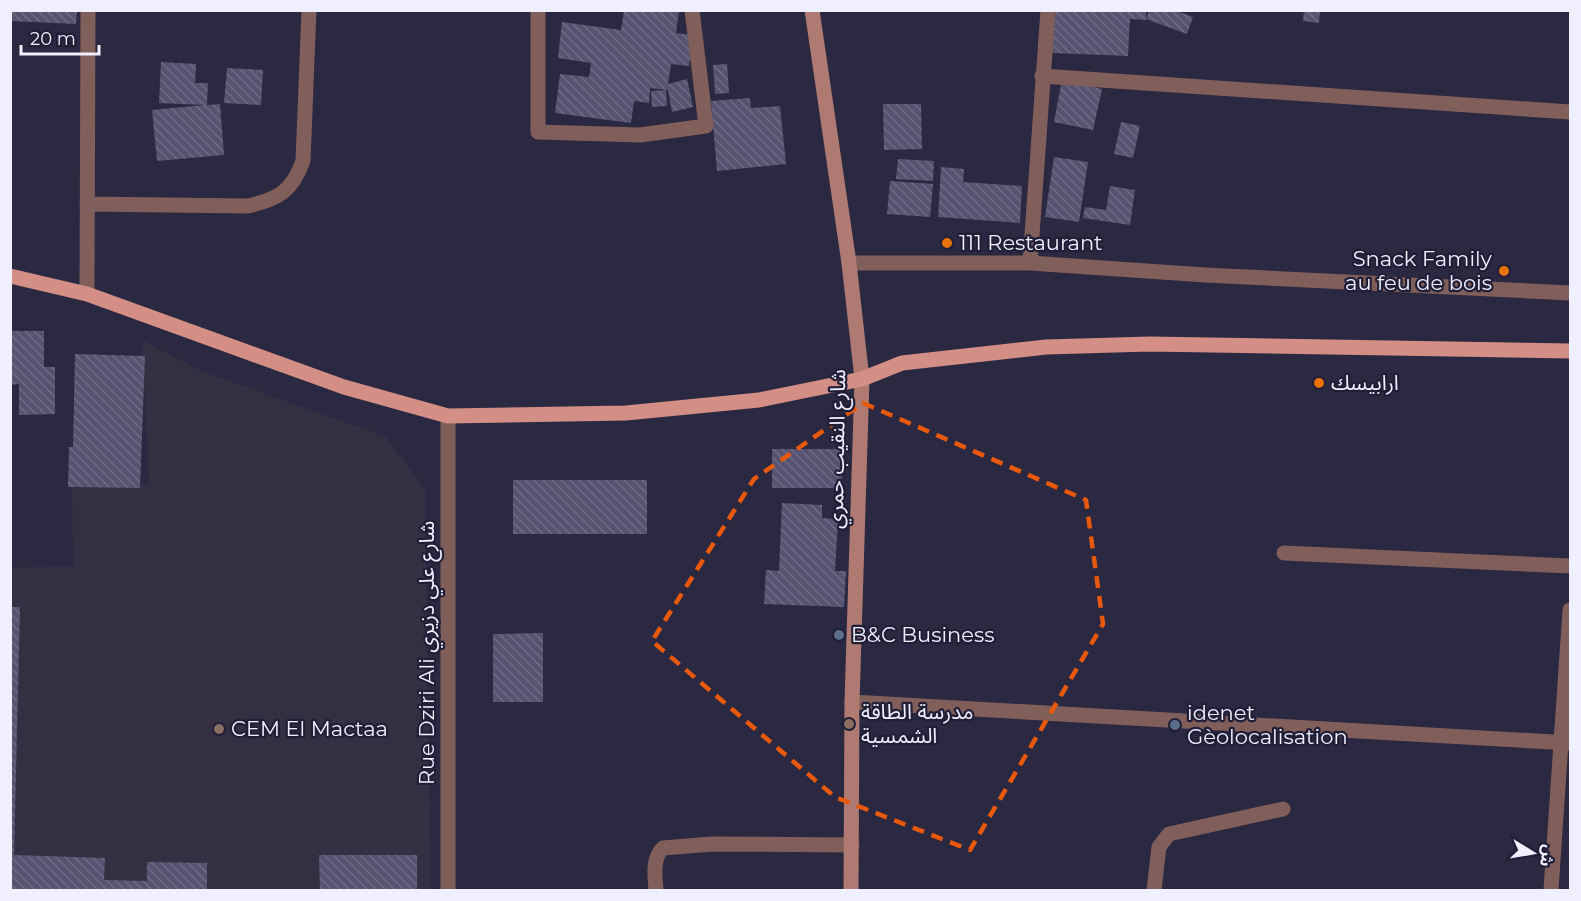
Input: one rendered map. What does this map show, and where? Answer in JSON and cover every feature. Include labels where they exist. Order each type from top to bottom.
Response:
[{"type":"main road","name":"شارع النقيب حمري","points":[[812,10],[849,263],[862,379],[852,702],[851,891]]},
{"type":"main road","points":[[10,276],[87,294],[344,387],[448,416],[626,413],[759,400],[862,379],[902,363],[1046,347],[1150,344],[1570,351]]},
{"type":"street","points":[[87,294],[88,10]]},
{"type":"street","points":[[87,204],[248,206],[273,200],[297,177],[303,161],[309,10]]},
{"type":"street","points":[[538,10],[538,132],[640,135],[706,126],[692,10]]},
{"type":"street","points":[[1030,263],[1048,10]]},
{"type":"street","points":[[1042,76],[1570,112]]},
{"type":"street","points":[[849,263],[1030,263],[1205,275],[1570,292]]},
{"type":"street","name":"Rue Dziri Ali شارع علي دزيري","points":[[448,416],[448,891]]},
{"type":"street","points":[[1284,552],[1570,566]]},
{"type":"street","points":[[1551,891],[1566,743],[1570,610]]},
{"type":"street","points":[[852,702],[1566,743]]},
{"type":"street","points":[[1154,891],[1159,847],[1169,834],[1205,824],[1283,809]]},
{"type":"street","points":[[656,891],[655,867],[659,852],[663,848],[712,844],[852,845]]},
{"type":"highlighted area","points":[[863,403],[1086,500],[1103,624],[970,850],[835,797],[652,641],[754,479]]},
{"type":"shaded area","name":"CEM El Mactaa","points":[[142,340],[199,370],[386,437],[425,489],[431,890],[11,890],[10,568],[73,566],[72,488],[149,485]]},
{"type":"building","points":[[10,10],[77,10],[76,24],[10,21]]},
{"type":"building","points":[[624,10],[679,10],[676,33],[693,35],[689,66],[671,64],[668,84],[687,79],[693,107],[672,112],[668,90],[650,88],[649,103],[634,101],[631,123],[555,113],[560,74],[589,77],[591,63],[558,58],[562,22],[621,30]]},
{"type":"building","points":[[1054,10],[1146,10],[1146,20],[1130,19],[1128,56],[1052,53]]},
{"type":"building","points":[[1149,10],[1174,10],[1193,17],[1187,34],[1146,19]]},
{"type":"building","points":[[1304,10],[1320,10],[1319,23],[1303,21]]},
{"type":"building","points":[[161,62],[196,64],[195,83],[208,83],[207,105],[220,104],[224,155],[157,161],[152,110],[205,105],[159,103]]},
{"type":"building","points":[[727,64],[729,93],[715,94],[713,65]]},
{"type":"building","points":[[227,68],[263,70],[261,105],[224,103]]},
{"type":"building","points":[[1062,80],[1102,89],[1093,130],[1054,122]]},
{"type":"building","points":[[666,90],[667,106],[652,107],[651,91]]},
{"type":"building","points":[[750,98],[751,108],[780,106],[786,164],[717,171],[711,101]]},
{"type":"building","points":[[883,104],[921,104],[922,149],[884,150]]},
{"type":"building","points":[[1121,122],[1140,126],[1133,158],[1114,154]]},
{"type":"building","points":[[1054,157],[1088,162],[1079,222],[1045,217]]},
{"type":"building","points":[[898,159],[934,161],[933,181],[896,179]]},
{"type":"building","points":[[941,167],[964,169],[963,182],[1022,186],[1020,223],[938,217]]},
{"type":"building","points":[[890,181],[933,184],[930,217],[887,214]]},
{"type":"building","points":[[1110,186],[1135,190],[1130,225],[1083,218],[1085,207],[1106,210]]},
{"type":"building","points":[[10,331],[44,331],[44,367],[55,367],[55,414],[19,415],[19,384],[10,385]]},
{"type":"building","points":[[75,354],[145,356],[140,488],[68,487],[69,447],[73,447]]},
{"type":"building","points":[[772,449],[842,449],[842,488],[772,488]]},
{"type":"building","points":[[513,480],[647,480],[647,534],[513,534]]},
{"type":"building","points":[[782,503],[822,505],[822,518],[838,519],[835,571],[846,571],[844,607],[764,604],[766,570],[779,571]]},
{"type":"building","points":[[10,607],[20,607],[14,855],[105,858],[104,880],[147,881],[147,862],[207,863],[207,890],[10,890]]},
{"type":"building","points":[[543,633],[543,702],[493,702],[493,634]]},
{"type":"building","points":[[319,855],[417,855],[417,890],[320,890]]},
{"type":"place","name":"111 Restaurant","points":[[947,243]]},
{"type":"place","name":"Snack Family au feu de bois","points":[[1504,271]]},
{"type":"place","name":"ارابيسك","points":[[1319,383]]},
{"type":"place","name":"B&C Business","points":[[839,635]]},
{"type":"place","name":"مدرسة الطاقة الشمسية","points":[[849,724]]},
{"type":"place","name":"idenet Gèolocalisation","points":[[1175,725]]},
{"type":"place","name":"CEM El Mactaa","points":[[219,729]]}]
